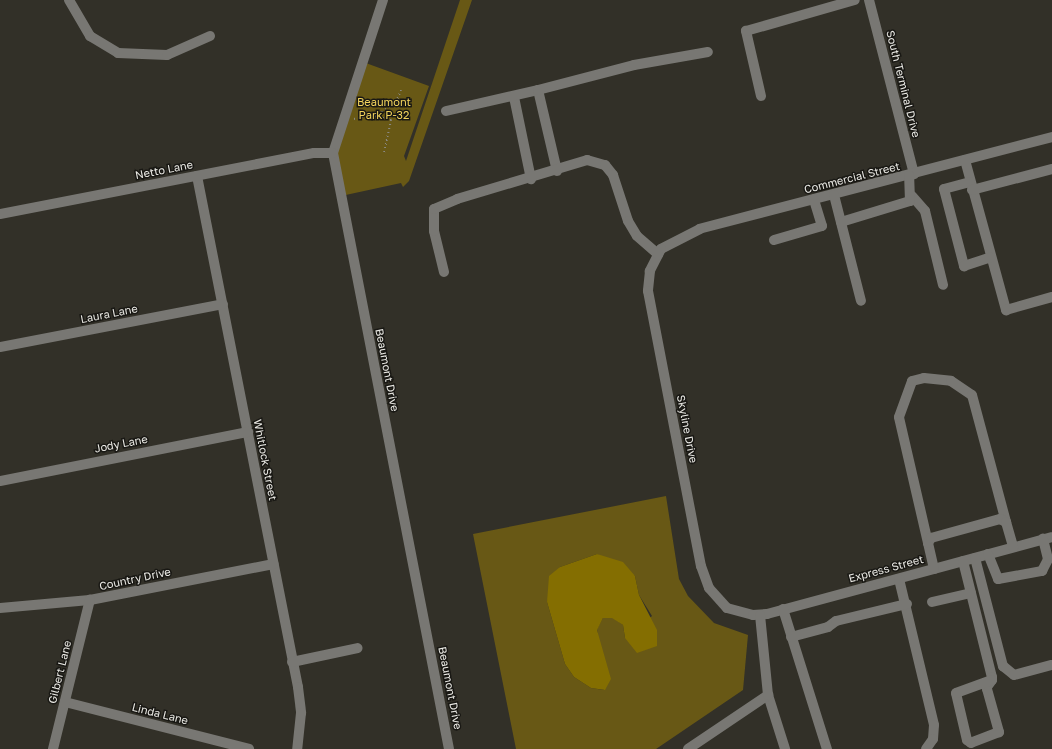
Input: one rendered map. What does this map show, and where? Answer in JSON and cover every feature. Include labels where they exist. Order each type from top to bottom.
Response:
[{"type":"street","points":[[69,0],[90,36],[118,53],[167,55],[210,36]]},
{"type":"street","name":"Beaumont Drive","points":[[383,0],[333,153],[450,749]]},
{"type":"street","points":[[761,96],[746,31],[855,0]]},
{"type":"street","name":"South Terminal Drive","points":[[869,0],[911,175],[912,196]]},
{"type":"street","points":[[446,112],[514,97],[634,65],[708,52]]},
{"type":"street","points":[[538,90],[557,171]]},
{"type":"street","points":[[514,97],[531,179]]},
{"type":"street","name":"Commercial Street","points":[[660,252],[700,230],[814,199],[911,175],[1052,136]]},
{"type":"street","name":"Netto Lane","points":[[0,214],[314,153],[333,153]]},
{"type":"street","points":[[965,160],[1006,310],[1052,298]]},
{"type":"street","points":[[444,272],[434,209],[457,199],[597,161],[612,175],[628,221],[637,236],[660,252]]},
{"type":"street","points":[[991,257],[964,266],[944,189],[971,186],[1052,169]]},
{"type":"street","name":"Whitlock Street","points":[[197,176],[292,662],[300,713],[297,749]]},
{"type":"street","points":[[834,195],[861,301]]},
{"type":"street","points":[[841,222],[904,204],[912,196],[926,211],[943,285]]},
{"type":"street","points":[[774,240],[822,226],[814,199]]},
{"type":"street","name":"Skyline Drive","points":[[660,252],[650,271],[648,291],[690,511],[709,588],[727,608]]},
{"type":"street","name":"Laura Lane","points":[[0,347],[222,304]]},
{"type":"street","points":[[934,568],[898,416],[912,381],[924,378],[951,381],[972,396],[1013,547]]},
{"type":"street","name":"Jody Lane","points":[[0,481],[248,432]]},
{"type":"street","points":[[928,543],[931,538],[993,521],[1006,522]]},
{"type":"street","points":[[988,554],[998,580],[1042,571],[1048,559],[1047,538]]},
{"type":"street","name":"Express Street","points":[[727,608],[760,615],[899,579],[934,568],[963,562],[1047,538]]},
{"type":"street","points":[[975,558],[1003,666],[1014,675],[1052,665]]},
{"type":"street","points":[[963,562],[992,680],[987,689],[999,732],[971,743],[967,740],[956,693],[992,680]]},
{"type":"street","name":"Country Drive","points":[[0,608],[90,600],[273,564]]},
{"type":"street","points":[[899,579],[934,725],[933,740],[926,749]]},
{"type":"street","points":[[932,602],[971,593]]},
{"type":"street","name":"Gilbert Lane","points":[[53,749],[90,600]]},
{"type":"street","points":[[791,637],[828,627],[836,621],[906,604]]},
{"type":"street","points":[[783,609],[828,749]]},
{"type":"street","points":[[760,615],[768,695],[785,749]]},
{"type":"street","points":[[292,662],[358,648]]},
{"type":"street","points":[[688,749],[768,695]]},
{"type":"street","name":"Linda Lane","points":[[65,702],[249,749]]},
{"type":"path","points":[[345,117],[357,120],[382,112],[396,102],[401,90]]},
{"type":"path","points":[[369,115],[391,120],[384,154]]},
{"type":"green space","name":"Beaumont Park P-32","points":[[460,0],[472,0],[409,181],[403,187],[401,183],[341,196],[333,153],[363,62],[429,86],[404,156],[406,161]]},
{"type":"green space","points":[[666,496],[679,579],[688,596],[714,623],[748,635],[743,690],[656,749],[516,749],[473,534]],"holes":[[[597,554],[635,576],[639,595],[652,616],[625,638],[623,625],[612,617],[603,618],[597,629],[604,690],[591,688],[574,677],[565,664],[547,602],[560,567]]]},
{"type":"shaded area","points":[[597,554],[623,562],[635,576],[639,595],[657,630],[657,646],[637,653],[625,638],[623,625],[612,618],[603,618],[597,630],[611,679],[605,690],[591,688],[574,677],[565,664],[547,602],[549,576],[560,567]]}]
